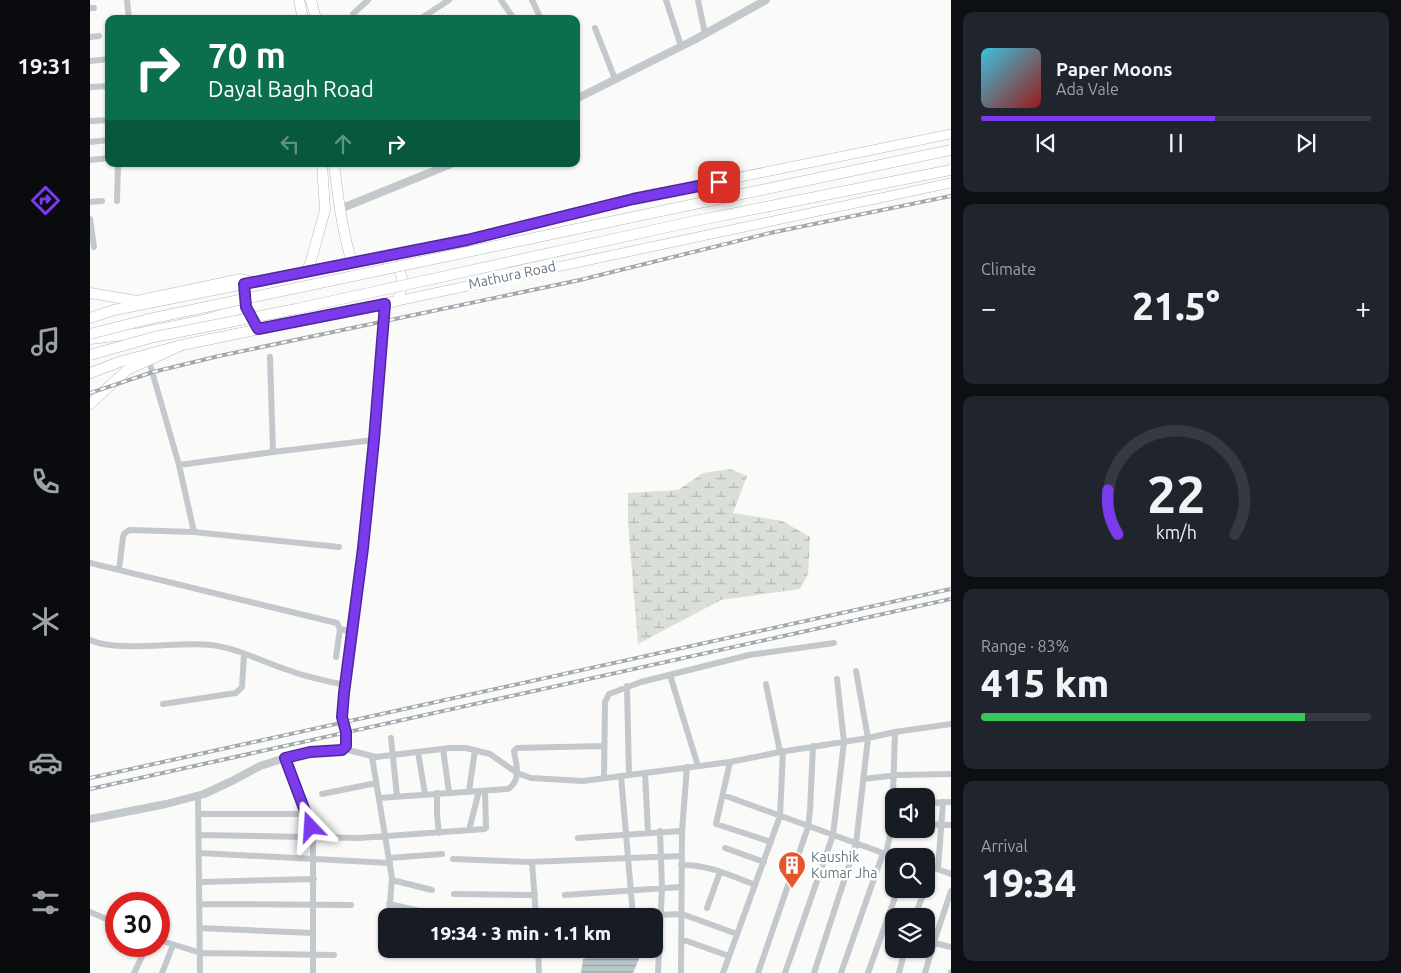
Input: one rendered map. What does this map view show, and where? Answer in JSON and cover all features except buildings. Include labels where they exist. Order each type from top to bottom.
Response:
[{"type":"main road","points":[[299,0],[302,15]]},
{"type":"main road","points":[[312,0],[315,15]]},
{"type":"main road","points":[[90,318],[114,310],[467,240],[633,199],[951,134]]},
{"type":"main road","points":[[90,334],[149,319],[951,150]]},
{"type":"main road","points":[[306,272],[325,210],[322,167]]},
{"type":"main road","points":[[334,167],[346,244],[352,263]]},
{"type":"main road","name":"Mathura Road","points":[[90,355],[154,337],[296,310],[695,221],[951,170]]},
{"type":"main road","name":"Mathura Road","points":[[90,404],[127,370],[182,345],[385,304],[951,183]]},
{"type":"main road","points":[[382,257],[394,263],[400,271],[403,281],[402,292],[397,301]]},
{"type":"main road","points":[[90,293],[138,301],[241,278],[249,283]]},
{"type":"main road","points":[[249,283],[246,307],[258,329]]},
{"type":"main road","points":[[90,339],[141,333],[204,320],[246,307]]},
{"type":"main road","points":[[92,370],[182,345]]},
{"type":"street","points":[[127,0],[129,15]]},
{"type":"street","points":[[353,15],[368,0]]},
{"type":"street","points":[[426,15],[449,0]]},
{"type":"street","points":[[501,0],[511,15]]},
{"type":"street","points":[[532,0],[539,15]]},
{"type":"street","points":[[666,0],[681,46]]},
{"type":"street","points":[[698,0],[705,34]]},
{"type":"street","points":[[580,96],[705,34],[766,0]]},
{"type":"street","points":[[595,28],[615,79]]},
{"type":"street","points":[[90,37],[100,36]]},
{"type":"street","points":[[90,61],[105,59]]},
{"type":"street","points":[[90,87],[105,86]]},
{"type":"street","points":[[90,121],[105,120]]},
{"type":"street","points":[[90,142],[105,140]]},
{"type":"street","points":[[90,160],[105,158]]},
{"type":"street","points":[[117,201],[118,167]]},
{"type":"street","points":[[340,208],[443,167]]},
{"type":"street","points":[[90,202],[102,201]]},
{"type":"street","points":[[90,219],[94,247]]},
{"type":"street","points":[[344,749],[346,746],[346,732],[342,717],[344,693],[353,632],[374,440],[385,304]]},
{"type":"street","points":[[270,357],[273,452]]},
{"type":"street","points":[[149,361],[179,465],[194,532]]},
{"type":"street","points":[[179,465],[374,440]]},
{"type":"street","points":[[119,570],[123,537],[130,530],[194,532],[339,547]]},
{"type":"street","points":[[90,564],[337,622],[340,629],[336,657]]},
{"type":"street","points":[[340,629],[353,632]]},
{"type":"street","points":[[90,640],[97,643],[130,646],[213,645],[306,676],[346,685]]},
{"type":"street","points":[[604,778],[605,702],[606,697],[615,690],[749,654],[834,643]]},
{"type":"street","points":[[163,704],[236,693],[242,687],[244,655]]},
{"type":"street","points":[[814,973],[856,844],[868,738],[856,671]]},
{"type":"street","points":[[670,675],[698,766]]},
{"type":"street","points":[[786,973],[833,835],[844,742],[837,679]]},
{"type":"street","points":[[723,973],[780,816],[782,752],[766,684]]},
{"type":"street","points":[[627,686],[629,775]]},
{"type":"street","points":[[90,819],[166,804],[198,795],[232,782],[260,766],[285,758],[344,749],[372,757],[443,748],[475,750],[490,754],[517,773],[531,778],[576,781],[730,762],[813,746],[951,724]]},
{"type":"street","points":[[894,788],[895,732]]},
{"type":"street","points":[[391,738],[397,796]]},
{"type":"street","points":[[379,798],[510,788],[516,781],[517,773],[514,751],[517,748],[603,746]]},
{"type":"street","points":[[758,973],[808,827],[813,746]]},
{"type":"street","points":[[443,748],[449,792]]},
{"type":"street","points":[[469,791],[475,750]]},
{"type":"street","points":[[418,752],[426,794]]},
{"type":"street","points":[[372,757],[392,880],[389,908]]},
{"type":"street","points":[[285,758],[313,837],[313,973]]},
{"type":"street","points":[[730,762],[716,824],[771,842]]},
{"type":"street","points":[[681,973],[681,856],[687,767]]},
{"type":"street","points":[[645,773],[648,832]]},
{"type":"street","points":[[863,779],[951,774]]},
{"type":"street","points":[[621,776],[632,908]]},
{"type":"street","points":[[322,794],[376,783]]},
{"type":"street","points":[[470,830],[482,791]]},
{"type":"street","points":[[200,835],[385,837],[486,829],[482,791]]},
{"type":"street","points":[[437,793],[436,815],[439,832]]},
{"type":"street","points":[[198,795],[200,835],[200,973]]},
{"type":"street","points":[[723,795],[885,854],[841,973]]},
{"type":"street","points":[[935,802],[951,802]]},
{"type":"street","points":[[935,853],[941,825],[943,802]]},
{"type":"street","points":[[199,814],[306,814]]},
{"type":"street","points":[[935,825],[951,825]]},
{"type":"street","points":[[660,831],[661,908]]},
{"type":"street","points":[[578,838],[682,831]]},
{"type":"street","points":[[725,848],[764,862]]},
{"type":"street","points":[[200,853],[314,859],[389,860],[442,854]]},
{"type":"street","points":[[453,859],[532,862],[681,856]]},
{"type":"street","points":[[532,862],[535,908]]},
{"type":"street","points":[[681,865],[690,865],[720,872],[755,885]]},
{"type":"street","points":[[935,868],[951,874]]},
{"type":"street","points":[[707,908],[720,872]]},
{"type":"street","points":[[200,882],[314,880]]},
{"type":"street","points":[[392,880],[432,890]]},
{"type":"street","points":[[565,895],[681,887]]},
{"type":"street","points":[[935,939],[951,891]]},
{"type":"street","points":[[454,894],[534,895]]},
{"type":"street","points":[[868,973],[895,898]]},
{"type":"street","points":[[200,904],[350,905]]},
{"type":"street","points":[[389,904],[407,908]]},
{"type":"street","points":[[90,912],[105,918]]},
{"type":"street","points":[[663,915],[682,914],[737,934]]},
{"type":"street","points":[[200,928],[313,933]]},
{"type":"street","points":[[681,939],[729,956]]},
{"type":"street","points":[[935,942],[951,947]]},
{"type":"street","points":[[170,943],[201,953],[334,955]]},
{"type":"street","points":[[162,973],[173,944]]},
{"type":"street","points":[[134,973],[142,957]]},
{"type":"street","points":[[538,958],[539,973]]},
{"type":"street","points":[[658,973],[659,958]]},
{"type":"street","points":[[899,973],[903,958]]},
{"type":"street","points":[[925,973],[929,958]]},
{"type":"green space","points":[[730,469],[747,476],[733,513],[782,521],[810,537],[808,574],[800,589],[721,600],[638,644],[628,522],[628,493],[678,490],[703,473]]},
{"type":"shaded area","points":[[639,958],[633,973],[581,973],[583,959]]},
{"type":"railway","points":[[90,393],[153,372],[219,356],[580,280],[770,233],[951,196]]},
{"type":"railway","points":[[90,778],[951,589]]},
{"type":"railway","points":[[90,789],[951,599]]},
{"type":"place","name":"Kaushik Kumar Jha","points":[[792,889]]},
{"type":"route","points":[[311,827],[285,758],[310,752],[342,750],[346,746],[346,732],[342,717],[344,693],[363,548],[385,304],[258,329],[246,307],[244,284],[467,240],[633,199],[719,182]]}]
